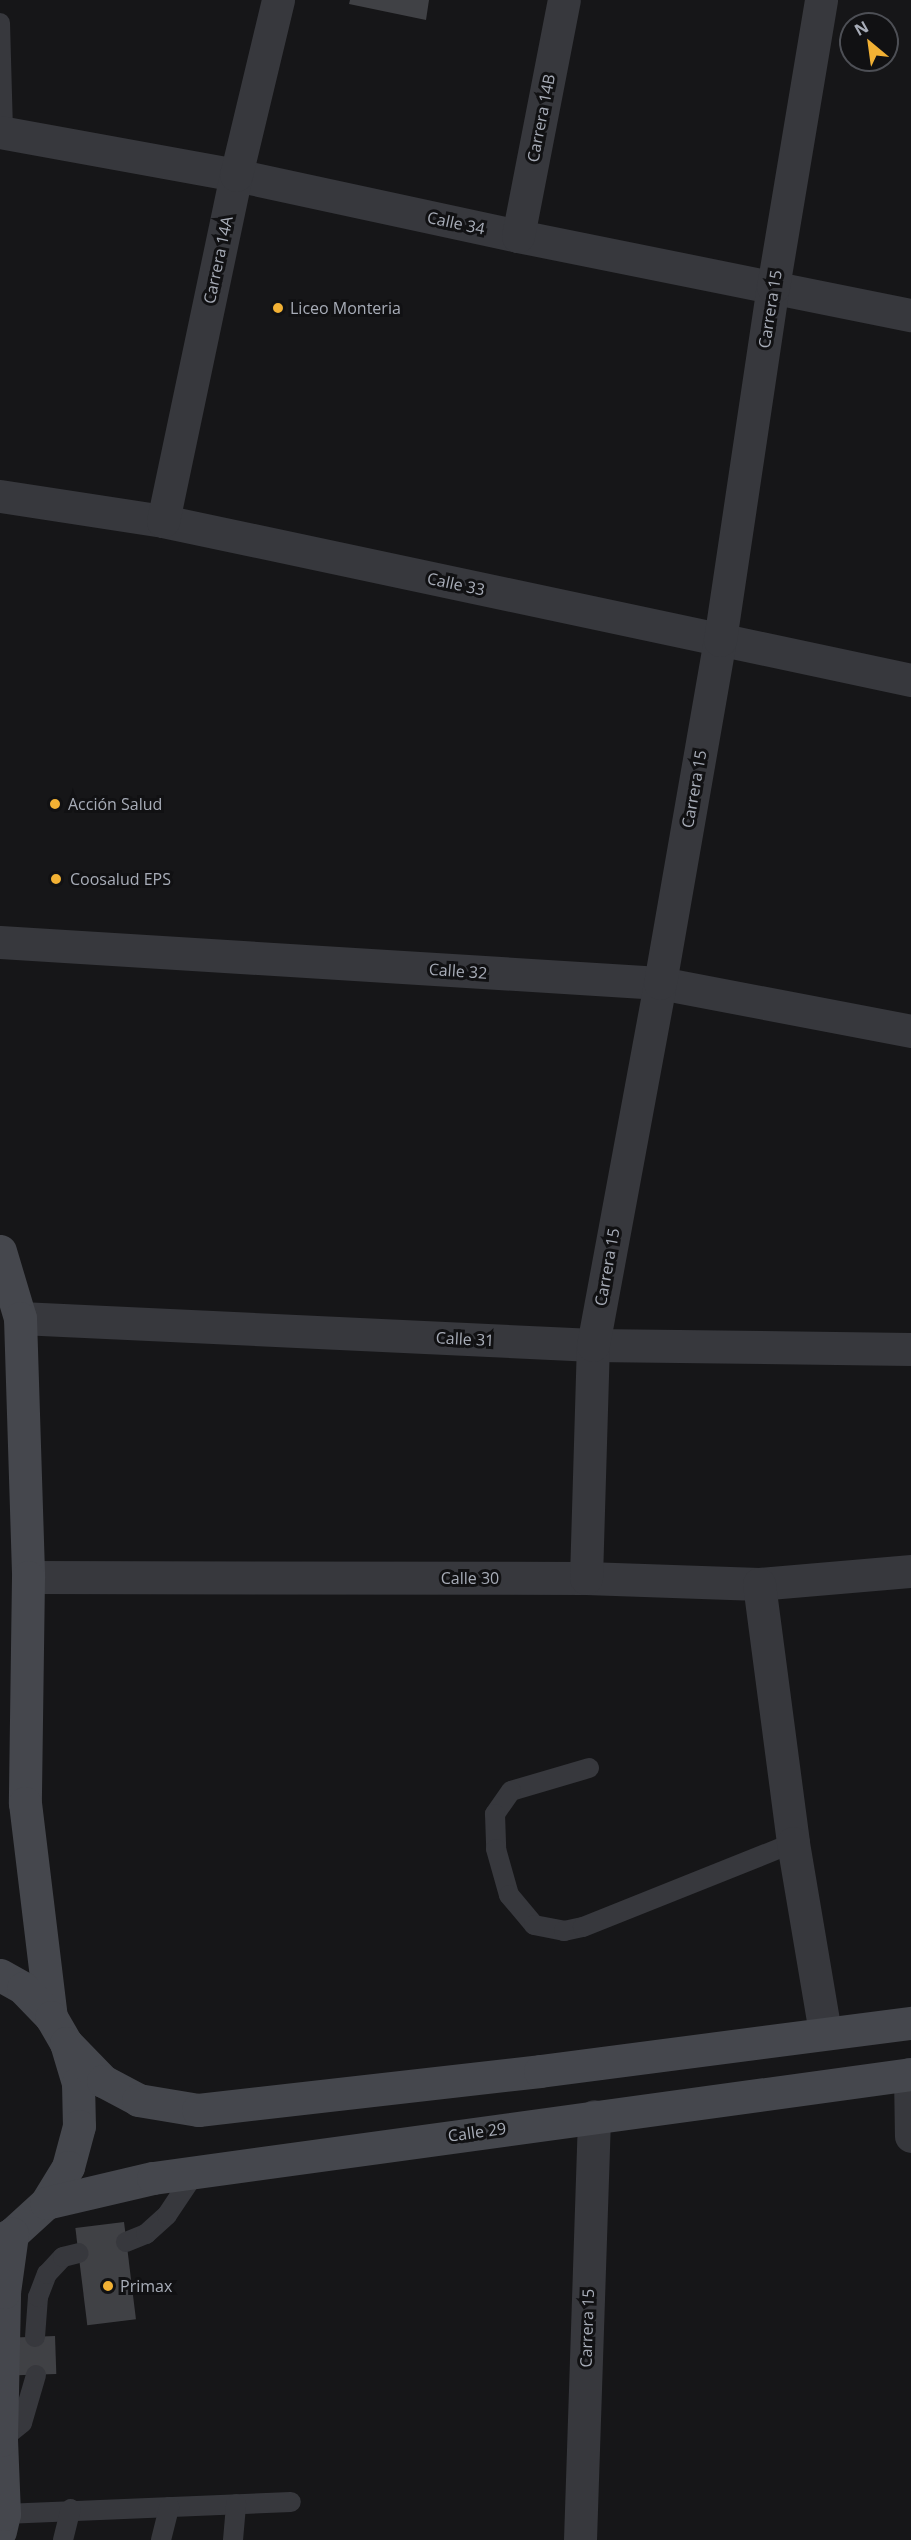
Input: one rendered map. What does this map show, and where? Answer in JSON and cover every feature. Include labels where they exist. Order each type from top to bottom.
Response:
[{"type":"main road","points":[[0,1251],[20,1318],[28,1577],[25,1803],[59,2030],[78,2083],[79,2126],[68,2167],[46,2203],[6,2237],[1,2440],[2,2523]]},
{"type":"main road","points":[[0,1974],[23,1988],[102,2081],[138,2100],[198,2110],[540,2071],[825,2032],[911,2023]]},
{"type":"main road","name":"Calle 29","points":[[46,2203],[99,2189],[195,2173],[910,2074]]},
{"type":"street","name":"Carrera 14A","points":[[163,521],[236,175],[278,0]]},
{"type":"street","name":"Carrera 14B","points":[[518,236],[564,0]]},
{"type":"street","name":"Carrera 15","points":[[585,1578],[593,1345],[720,640],[773,287],[821,0]]},
{"type":"street","name":"Calle 34","points":[[1,132],[236,175],[518,236],[911,315]]},
{"type":"street","name":"Calle 33","points":[[0,496],[163,521],[911,680]]},
{"type":"street","name":"Calle 32","points":[[0,942],[660,983],[911,1031]]},
{"type":"street","name":"Calle 31","points":[[20,1318],[593,1345],[911,1349]]},
{"type":"street","name":"Calle 30","points":[[28,1577],[585,1578],[759,1584],[911,1571]]},
{"type":"street","points":[[759,1584],[793,1843],[825,2032]]},
{"type":"street","points":[[910,2074],[911,2136]]},
{"type":"street","name":"Carrera 15","points":[[580,2540],[594,2116]]},
{"type":"lane","points":[[0,23],[1,132]]},
{"type":"lane","points":[[589,1768],[512,1791],[495,1814],[496,1849],[509,1895],[534,1925],[564,1931],[583,1927],[793,1843]]},
{"type":"lane","points":[[126,2242],[146,2234],[167,2215],[195,2173]]},
{"type":"lane","points":[[34,2337],[38,2297],[47,2274],[63,2257],[79,2253]]},
{"type":"lane","points":[[1,2440],[22,2423],[36,2375]]},
{"type":"lane","points":[[2,2523],[71,2509],[291,2502]]},
{"type":"lane","points":[[233,2540],[236,2504]]},
{"type":"lane","points":[[161,2540],[169,2507]]},
{"type":"lane","points":[[63,2540],[71,2509]]},
{"type":"building","points":[[350,0],[429,0],[426,20],[349,4]]},
{"type":"building","name":"Primax","points":[[124,2222],[136,2319],[87,2325],[75,2228]]},
{"type":"building","points":[[55,2336],[56,2374],[16,2375],[15,2337]]},
{"type":"place","name":"Liceo Monteria","points":[[278,308]]},
{"type":"place","name":"Acción Salud","points":[[55,804]]},
{"type":"place","name":"Coosalud EPS","points":[[56,879]]},
{"type":"place","name":"Primax","points":[[108,2286]]}]
